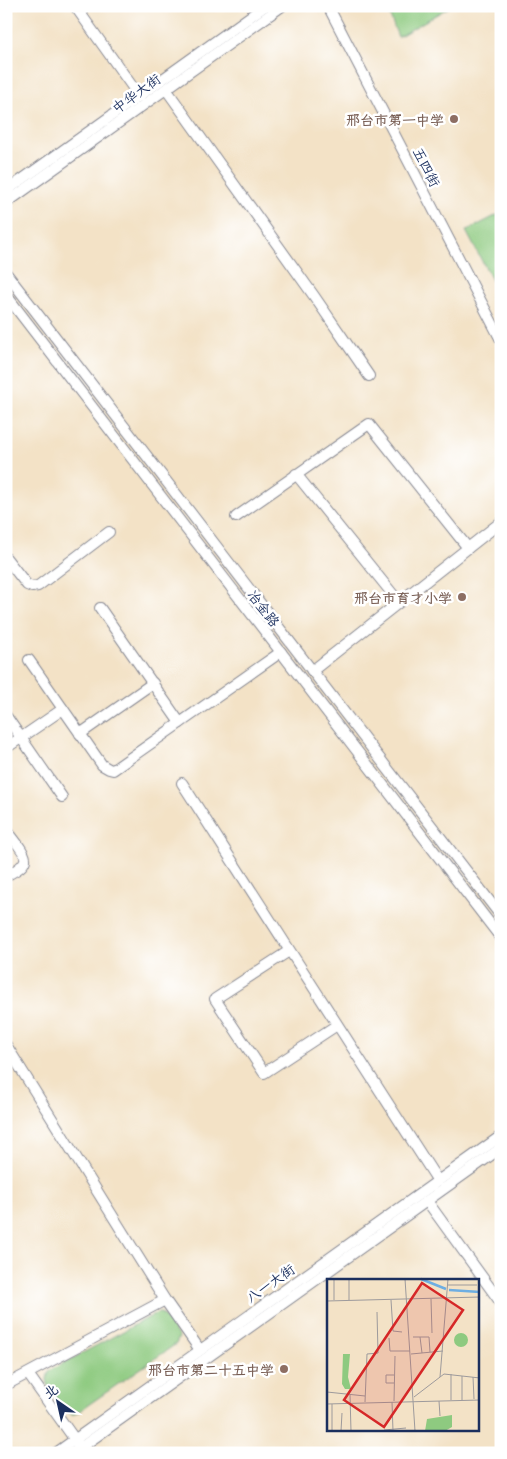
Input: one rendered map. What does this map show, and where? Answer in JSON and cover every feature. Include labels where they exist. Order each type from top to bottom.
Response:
[{"type":"street","points":[[75,6],[139,96]]},
{"type":"street","name":"中华大街","points":[[6,191],[265,6]]},
{"type":"street","name":"中华大街","points":[[6,203],[282,6]]},
{"type":"street","name":"五四街","points":[[328,6],[501,340]]},
{"type":"street","points":[[166,89],[369,376]]},
{"type":"street","name":"冶金路","points":[[6,273],[501,916]]},
{"type":"street","name":"冶金路","points":[[6,295],[501,938]]},
{"type":"street","points":[[236,517],[368,424],[468,548]]},
{"type":"street","points":[[296,474],[399,602]]},
{"type":"street","points":[[312,671],[501,522]]},
{"type":"street","points":[[6,558],[27,585],[32,587],[38,586],[110,532]]},
{"type":"street","points":[[100,608],[180,723]]},
{"type":"street","points":[[29,660],[102,765],[113,770],[281,652]]},
{"type":"street","points":[[80,734],[152,683]]},
{"type":"street","points":[[6,748],[63,709]]},
{"type":"street","points":[[6,716],[62,797]]},
{"type":"street","points":[[182,783],[438,1181]]},
{"type":"street","points":[[6,829],[25,855],[25,861],[21,866],[6,876]]},
{"type":"street","points":[[289,951],[215,999],[264,1072],[337,1025]]},
{"type":"street","points":[[6,1045],[166,1300],[200,1350]]},
{"type":"street","name":"八一大街","points":[[78,1448],[200,1350],[501,1136]]},
{"type":"street","name":"八一大街","points":[[56,1453],[78,1448],[501,1148]]},
{"type":"street","points":[[427,1201],[501,1304]]},
{"type":"street","points":[[6,1385],[166,1300]]},
{"type":"street","points":[[28,1374],[78,1448]]},
{"type":"green space","points":[[386,6],[451,6],[398,37]]},
{"type":"green space","points":[[501,213],[501,297],[466,231]]},
{"type":"green space","points":[[157,1313],[161,1313],[164,1316],[179,1337],[176,1344],[75,1414],[65,1410],[48,1386],[49,1371]]},
{"type":"place","name":"邢台市第一中学","points":[[454,119]]},
{"type":"place","name":"邢台市育才小学","points":[[462,597]]},
{"type":"place","name":"邢台市第二十五中学","points":[[284,1369]]}]
